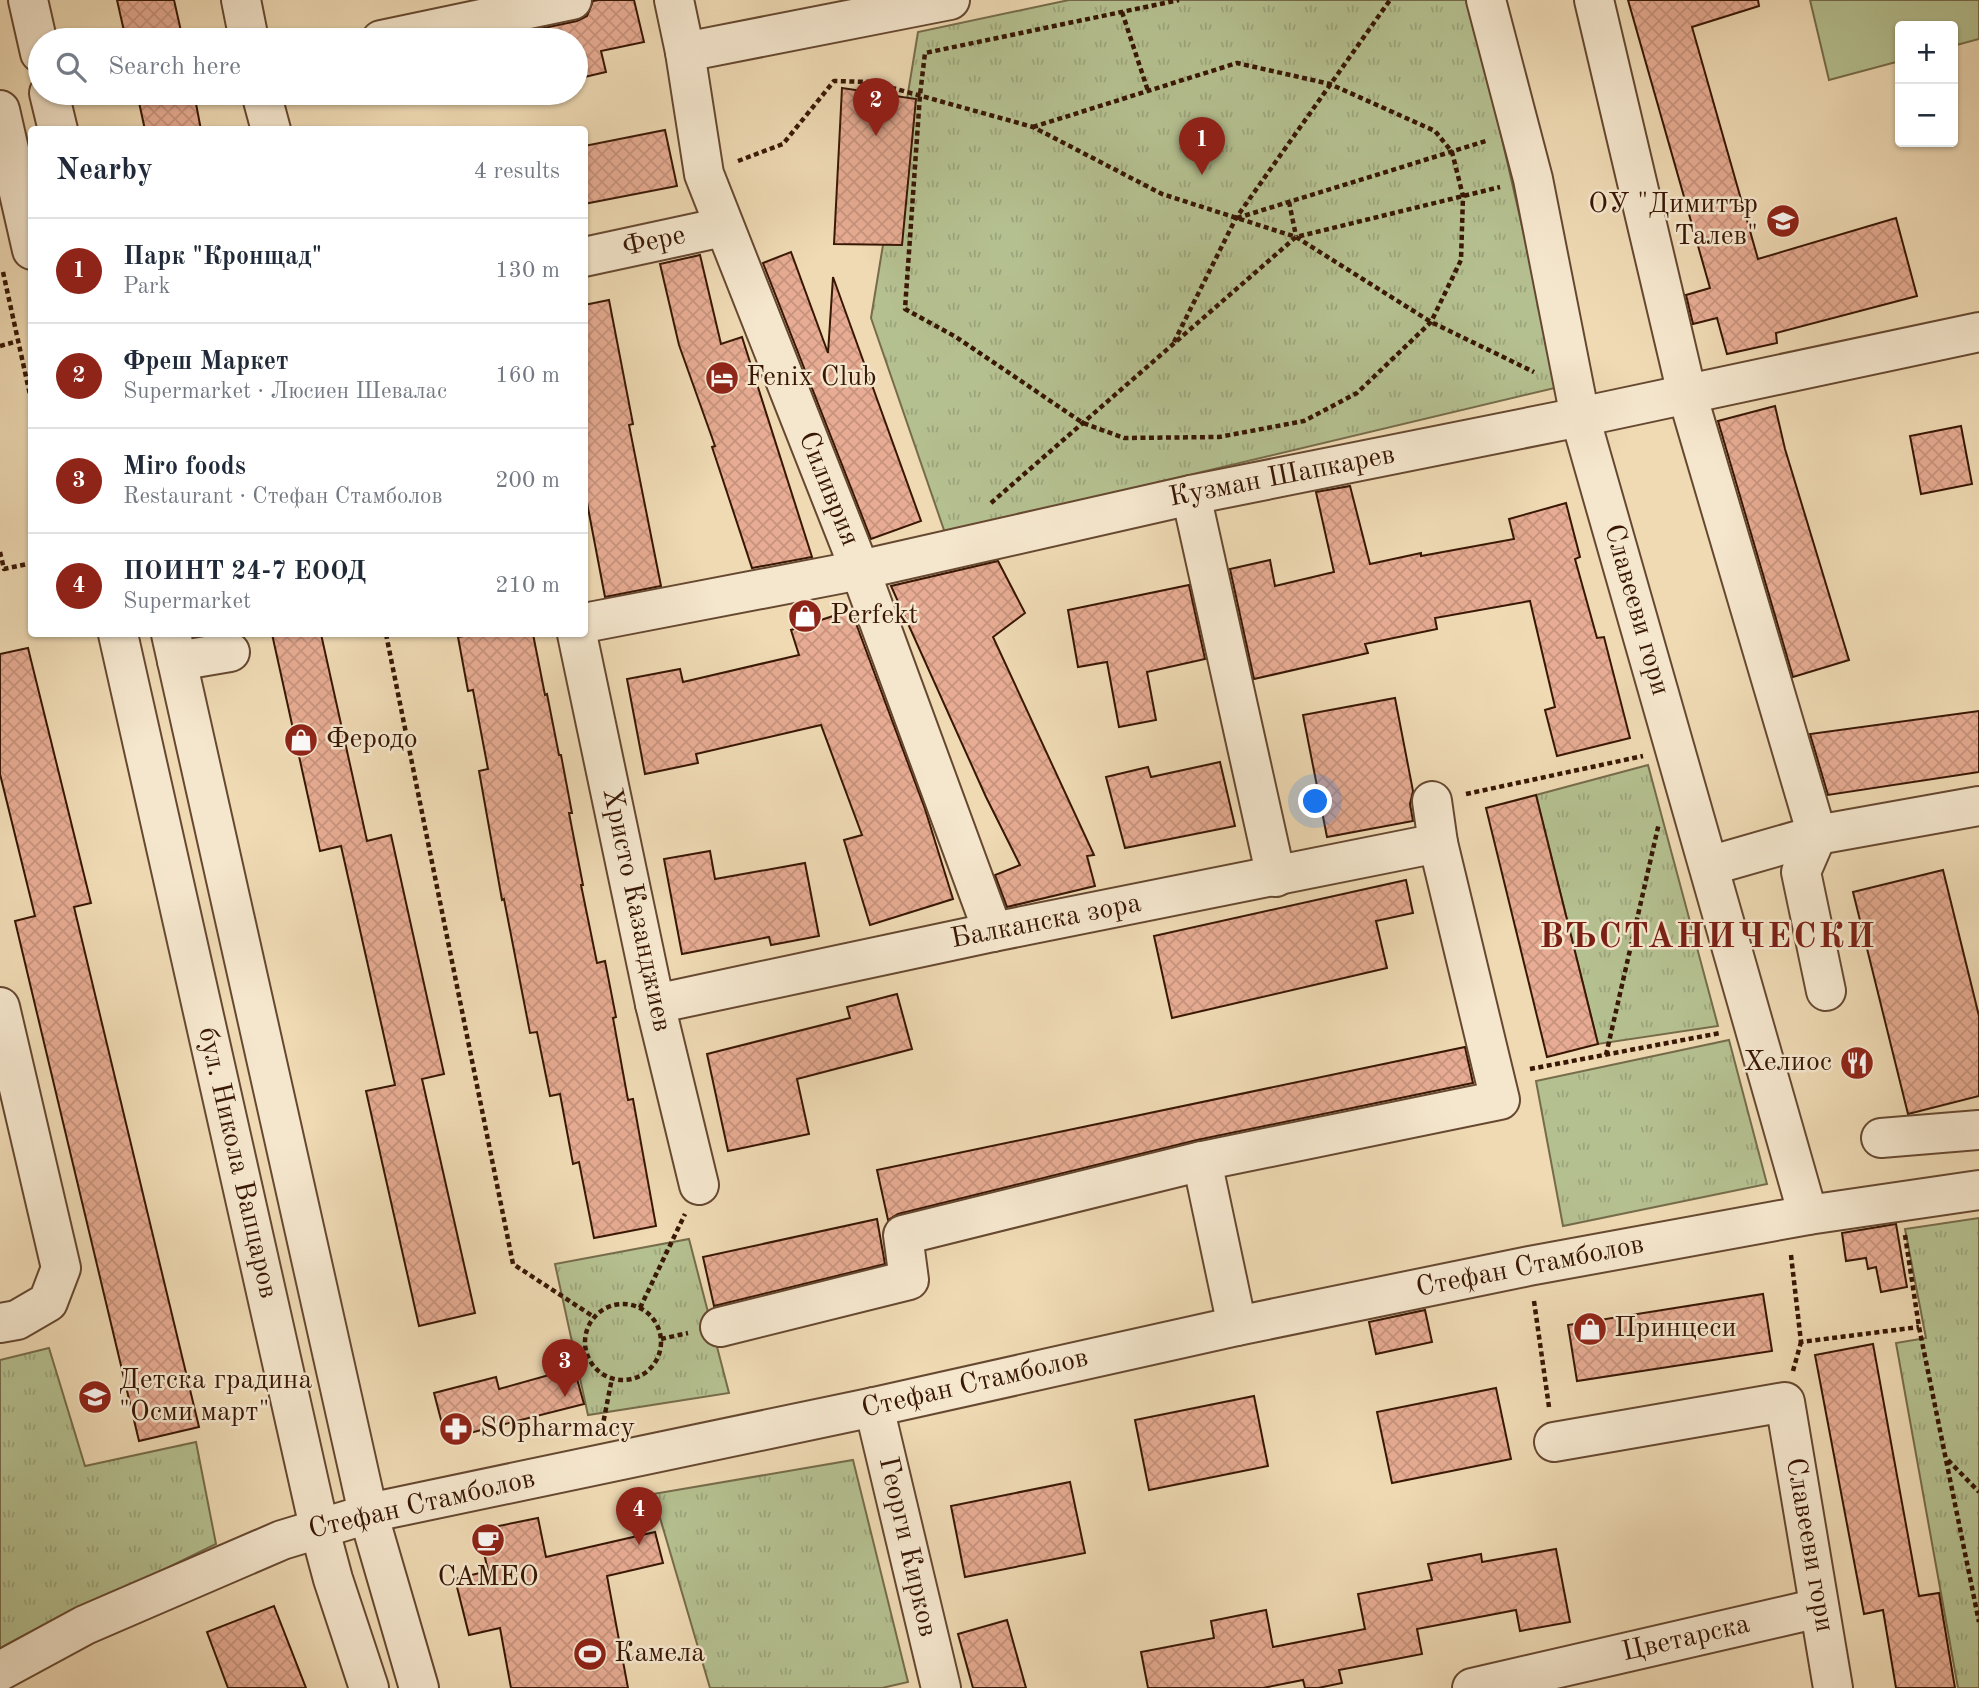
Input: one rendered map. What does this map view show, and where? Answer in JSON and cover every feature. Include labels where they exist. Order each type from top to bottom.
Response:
[{"type":"street","points":[[28,0],[34,28]]},
{"type":"street","points":[[241,0],[247,28]]},
{"type":"street","points":[[438,28],[572,0]]},
{"type":"street","name":"Силиврия","points":[[674,0],[704,174],[860,570],[993,932]]},
{"type":"street","points":[[685,52],[950,0]]},
{"type":"street","name":"Славееви гори","points":[[1486,0],[1533,179],[1580,417],[1755,1027],[1798,1217]]},
{"type":"street","points":[[1594,0],[1687,394],[1816,835],[1801,872],[1826,991]]},
{"type":"street","points":[[52,105],[57,126]]},
{"type":"street","points":[[264,105],[270,126]]},
{"type":"street","points":[[0,110],[17,260]]},
{"type":"street","name":"Фере","points":[[588,256],[723,227]]},
{"type":"street","name":"Кузман Шапкарев","points":[[588,622],[860,570],[1191,495],[1580,417],[1979,332]]},
{"type":"street","points":[[1191,495],[1276,877]]},
{"type":"street","name":"бул. Никола Вапцаров","points":[[119,637],[319,1527],[369,1688]]},
{"type":"street","name":"Христо Казанджиев","points":[[578,637],[655,1004],[699,1185]]},
{"type":"street","points":[[174,647],[230,652]]},
{"type":"street","name":"бул. Никола Вапцаров","points":[[174,647],[368,1513],[419,1688]]},
{"type":"street","points":[[720,1327],[909,1280],[903,1235],[1202,1161],[1500,1100],[1438,843],[1432,801]]},
{"type":"street","points":[[1709,866],[1816,835],[1979,806]]},
{"type":"street","name":"Балканска зора","points":[[655,1004],[993,932],[1438,843]]},
{"type":"street","points":[[0,1007],[61,1268],[48,1301],[17,1320],[0,1323]]},
{"type":"street","points":[[1881,1138],[1979,1130]]},
{"type":"street","points":[[1202,1161],[1237,1326]]},
{"type":"street","name":"Стефан Стамболов","points":[[0,1671],[85,1625],[282,1540],[368,1513],[1529,1266],[1798,1217],[1979,1190]]},
{"type":"street","name":"Славееви гори","points":[[1554,1442],[1785,1402],[1833,1688]]},
{"type":"street","name":"Георги Кирков","points":[[873,1407],[941,1688]]},
{"type":"street","name":"Цветарска","points":[[1472,1688],[1819,1608]]},
{"type":"path","points":[[1033,127],[1237,63],[1330,84],[1435,131],[1451,152],[1463,196],[1461,260],[1431,322],[1357,393],[1304,421],[1219,437],[1124,438],[1083,423],[956,337],[905,309],[925,53],[1179,0]]},
{"type":"path","points":[[1173,344],[1236,218],[1390,0]]},
{"type":"path","points":[[1122,12],[1148,91]]},
{"type":"path","points":[[704,174],[783,144],[834,81],[872,82],[1033,127],[1162,194],[1296,237],[1431,322],[1539,375]]},
{"type":"path","points":[[1236,218],[1521,131]]},
{"type":"path","points":[[985,509],[1296,237],[1533,179]]},
{"type":"path","points":[[1289,202],[1296,237]]},
{"type":"path","points":[[17,260],[18,341],[28,386]]},
{"type":"path","points":[[0,345],[18,341]]},
{"type":"path","points":[[0,552],[4,569],[28,564]]},
{"type":"path","points":[[387,637],[513,1264],[594,1317]]},
{"type":"path","points":[[1432,801],[1676,749]]},
{"type":"path","points":[[1606,1055],[1661,815]]},
{"type":"path","points":[[1494,1076],[1755,1027]]},
{"type":"path","points":[[640,1308],[699,1185]]},
{"type":"path","points":[[1900,1203],[1919,1327],[1979,1622]]},
{"type":"path","points":[[1798,1217],[1801,1342],[1919,1327]]},
{"type":"path","points":[[1529,1266],[1554,1442]]},
{"type":"path","points":[[629,1304],[640,1308],[658,1327],[661,1339],[655,1362],[647,1372],[636,1378],[624,1380],[601,1373],[592,1364],[585,1340],[594,1317],[604,1309],[616,1305],[629,1304]]},
{"type":"path","points":[[596,1465],[612,1378]]},
{"type":"path","points":[[1946,1459],[1979,1492]]},
{"type":"green space","points":[[1069,0],[1470,0],[1559,387],[945,533],[871,318],[918,32]]},
{"type":"green space","points":[[1810,0],[1979,0],[1979,39],[1958,45],[1958,21],[1895,21],[1895,62],[1829,80]]},
{"type":"green space","points":[[1648,765],[1718,1026],[1598,1044],[1536,795]]},
{"type":"green space","points":[[1729,1040],[1767,1184],[1563,1226],[1536,1081]]},
{"type":"green space","points":[[1979,1218],[1979,1688],[1958,1688],[1896,1343],[1926,1338],[1905,1229]]},
{"type":"green space","points":[[689,1239],[729,1393],[588,1415],[555,1264]]},
{"type":"green space","points":[[49,1348],[85,1466],[196,1442],[216,1544],[0,1650],[0,1360]]},
{"type":"green space","points":[[853,1460],[908,1682],[882,1688],[710,1688],[653,1494]]},
{"type":"building","points":[[117,0],[174,0],[180,28],[123,28]]},
{"type":"building","points":[[634,0],[644,42],[601,51],[606,72],[588,76],[588,28],[544,28],[577,21],[587,16],[593,1]]},
{"type":"building","points":[[1628,0],[1758,0],[1759,6],[1692,27],[1758,259],[1896,218],[1917,296],[1776,333],[1777,343],[1727,354],[1717,318],[1693,324],[1686,295],[1710,288]]},
{"type":"building","points":[[842,88],[916,99],[902,245],[834,244]]},
{"type":"building","points":[[140,105],[196,105],[200,126],[144,126]]},
{"type":"building","points":[[665,130],[677,186],[588,203],[588,145]]},
{"type":"building","points":[[791,252],[828,353],[833,277],[921,521],[871,539],[763,263]]},
{"type":"building","points":[[700,255],[721,344],[742,337],[812,557],[752,568],[712,447],[715,446],[679,345],[660,264]]},
{"type":"building","points":[[609,300],[633,424],[629,425],[661,586],[605,597],[588,508],[588,304]]},
{"type":"building","points":[[1775,406],[1785,449],[1849,660],[1793,677],[1718,421]]},
{"type":"building","points":[[1961,426],[1972,484],[1921,494],[1910,436]]},
{"type":"building","points":[[1350,486],[1370,564],[1421,553],[1421,556],[1514,539],[1509,519],[1566,503],[1580,557],[1575,559],[1597,638],[1604,637],[1630,738],[1557,756],[1545,710],[1555,707],[1530,601],[1435,618],[1437,629],[1365,644],[1368,653],[1254,679],[1230,569],[1270,560],[1275,586],[1334,572],[1316,492]]},
{"type":"building","points":[[998,561],[1025,613],[993,637],[1094,855],[1087,856],[1095,886],[1007,907],[995,875],[1020,865],[986,797],[891,586]]},
{"type":"building","points":[[1189,585],[1205,659],[1147,672],[1156,720],[1119,727],[1107,662],[1078,667],[1068,610]]},
{"type":"building","points":[[851,610],[925,809],[953,899],[870,925],[844,840],[862,835],[821,725],[696,754],[698,763],[645,774],[627,679],[680,669],[683,682],[799,655],[791,630]]},
{"type":"building","points":[[273,637],[322,637],[367,841],[391,835],[444,1074],[422,1079],[475,1313],[419,1326],[366,1091],[395,1085],[341,846],[320,851]]},
{"type":"building","points":[[458,637],[534,637],[561,755],[581,885],[597,963],[605,961],[628,1100],[633,1099],[656,1226],[594,1238],[579,1162],[573,1164],[560,1094],[550,1096],[537,1032],[530,1033],[479,771],[488,769],[473,690],[468,691]]},
{"type":"building","points":[[28,648],[91,903],[74,907],[199,1427],[139,1441],[15,921],[35,916],[0,774],[0,654]]},
{"type":"building","points":[[1395,698],[1413,791],[1410,804],[1413,821],[1327,837],[1303,715]]},
{"type":"building","points":[[1979,711],[1979,772],[1828,795],[1810,734]]},
{"type":"building","points":[[1220,762],[1235,826],[1125,848],[1106,777],[1148,767],[1151,777]]},
{"type":"building","points":[[1536,795],[1598,1044],[1547,1057],[1486,808]]},
{"type":"building","points":[[710,851],[715,879],[805,863],[819,936],[771,945],[769,937],[682,954],[664,859]]},
{"type":"building","points":[[1943,870],[1979,1016],[1979,1096],[1908,1114],[1853,892]]},
{"type":"building","points":[[1406,880],[1413,913],[1376,921],[1387,968],[1172,1018],[1154,936]]},
{"type":"building","points":[[897,994],[912,1049],[797,1079],[809,1134],[728,1151],[707,1054],[850,1018],[847,1007]]},
{"type":"building","points":[[1465,1047],[1473,1083],[1197,1140],[898,1214],[888,1220],[877,1170]]},
{"type":"building","points":[[877,1219],[885,1264],[714,1306],[703,1257]]},
{"type":"building","points":[[1896,1224],[1907,1287],[1881,1292],[1876,1267],[1868,1269],[1866,1258],[1846,1261],[1842,1233]]},
{"type":"building","points":[[1763,1294],[1772,1351],[1577,1381],[1568,1325]]},
{"type":"building","points":[[1425,1310],[1432,1342],[1376,1354],[1369,1322]]},
{"type":"building","points":[[1873,1344],[1919,1596],[1939,1593],[1955,1688],[1896,1688],[1883,1610],[1864,1614],[1815,1355]]},
{"type":"building","points":[[574,1368],[584,1404],[446,1439],[434,1393],[496,1377],[499,1389]]},
{"type":"building","points":[[1496,1388],[1511,1459],[1392,1483],[1377,1412]]},
{"type":"building","points":[[1254,1396],[1268,1466],[1149,1490],[1135,1420]]},
{"type":"building","points":[[1070,1482],[1085,1553],[965,1577],[951,1506]]},
{"type":"building","points":[[538,1518],[546,1557],[655,1532],[663,1563],[607,1576],[628,1688],[511,1688],[500,1628],[469,1635],[455,1579],[488,1571],[479,1530]]},
{"type":"building","points":[[1556,1549],[1570,1622],[1520,1631],[1516,1610],[1417,1629],[1422,1654],[1339,1670],[1342,1683],[1318,1688],[1305,1688],[1303,1680],[1263,1688],[1148,1688],[1141,1652],[1214,1638],[1211,1621],[1266,1610],[1273,1647],[1365,1629],[1358,1594],[1432,1580],[1428,1564],[1481,1554],[1482,1562]]},
{"type":"building","points":[[274,1606],[306,1688],[228,1688],[207,1632]]},
{"type":"building","points":[[1007,1620],[1026,1688],[973,1688],[958,1634]]},
{"type":"place","name":"Фреш Маркет","points":[[876,136]]},
{"type":"place","name":"Парк \"Кронщад\"","points":[[1202,175]]},
{"type":"place","name":"ОУ \"Димитър Талев\"","points":[[1783,221]]},
{"type":"place","name":"Fenix Club","points":[[722,378]]},
{"type":"place","name":"Perfekt","points":[[805,616]]},
{"type":"place","name":"Феродо","points":[[301,740]]},
{"type":"place","name":"Хелиос","points":[[1857,1063]]},
{"type":"place","name":"Принцеси","points":[[1590,1329]]},
{"type":"place","name":"Детска градина \"Осми март\"","points":[[95,1397]]},
{"type":"place","name":"Miro foods","points":[[565,1397]]},
{"type":"place","name":"SOpharmacy","points":[[456,1429]]},
{"type":"place","name":"CAMEO","points":[[488,1540]]},
{"type":"place","name":"ПОИНТ 24-7 ЕООД","points":[[639,1545]]},
{"type":"place","name":"Камела","points":[[590,1654]]},
{"type":"district","name":"ВЪСТАНИЧЕСКИ","points":[[1708,937]]}]
